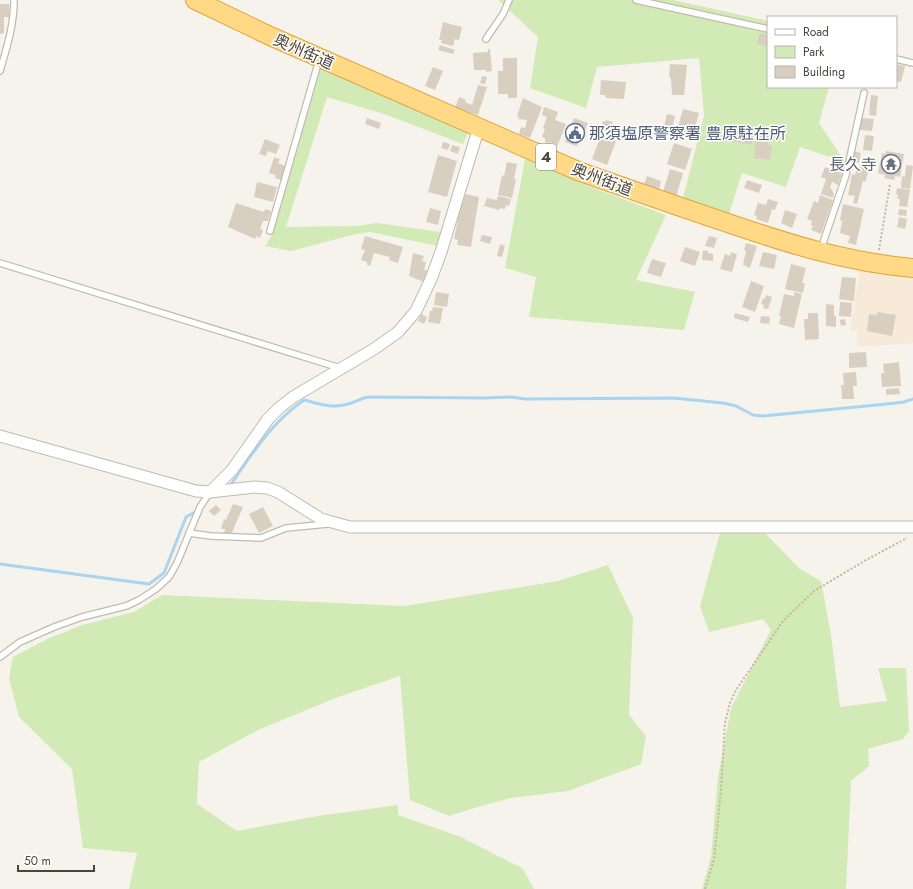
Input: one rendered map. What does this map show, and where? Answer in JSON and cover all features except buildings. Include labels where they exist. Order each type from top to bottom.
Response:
[{"type":"highway","name":"奥州街道","points":[[195,0],[319,58],[578,170],[621,187],[772,238],[819,252],[877,264],[913,268]]},
{"type":"street","points":[[210,492],[232,470],[268,419],[279,408],[293,397],[374,349],[398,332],[416,311],[431,279],[441,252],[479,127]]},
{"type":"street","points":[[0,436],[196,491],[210,492],[255,487],[267,488],[278,492],[321,519],[350,527],[913,527]]},
{"type":"lane","points":[[0,71],[11,35],[14,15],[14,0]]},
{"type":"lane","points":[[486,39],[503,14],[509,0]]},
{"type":"lane","points":[[636,0],[767,29]]},
{"type":"lane","points":[[270,231],[319,58]]},
{"type":"lane","points":[[897,59],[913,62]]},
{"type":"lane","points":[[819,252],[846,175],[864,93]]},
{"type":"lane","points":[[0,263],[341,368]]},
{"type":"lane","points":[[0,657],[20,642],[54,627],[82,616],[126,606],[156,589],[169,577],[177,563],[200,507],[210,492]]},
{"type":"lane","points":[[189,533],[211,536],[261,538],[286,528],[332,523]]},
{"type":"path","points":[[877,264],[890,184]]},
{"type":"path","points":[[705,889],[714,859],[721,789],[725,722],[730,703],[736,690],[783,621],[814,591],[866,560],[908,538]]},
{"type":"shaded area","points":[[860,269],[913,277],[913,343],[857,347],[857,331],[850,330]]},
{"type":"green space","points":[[498,0],[673,0],[767,21],[767,88],[829,88],[819,123],[845,162],[800,147],[786,187],[742,173],[729,214],[682,202],[704,116],[699,58],[597,67],[586,108],[530,88],[538,37]]},
{"type":"green space","points":[[317,67],[469,130],[463,144],[387,115],[327,97],[286,227],[356,226],[377,223],[441,232],[438,246],[370,232],[352,235],[291,251],[265,246],[271,237]]},
{"type":"green space","points":[[525,159],[591,187],[666,215],[636,280],[695,292],[684,330],[529,317],[536,277],[505,268]]},
{"type":"green space","points":[[763,531],[800,569],[821,581],[831,635],[840,707],[887,701],[878,668],[906,668],[909,731],[903,739],[868,749],[869,766],[851,781],[846,889],[702,889],[711,857],[718,777],[731,708],[771,630],[763,619],[709,632],[700,606],[720,533]]},
{"type":"green space","points":[[608,565],[633,618],[629,715],[646,736],[641,764],[568,791],[511,798],[449,816],[410,800],[400,676],[338,697],[258,730],[199,762],[197,804],[237,831],[318,816],[398,805],[398,815],[461,837],[522,868],[534,889],[129,889],[137,853],[83,848],[72,769],[19,717],[9,678],[13,657],[47,639],[82,625],[134,612],[162,595],[405,606],[558,581]]},
{"type":"waterway","points":[[232,483],[273,427],[304,400],[336,406],[348,404],[369,397],[512,397],[525,399],[674,398],[723,403],[736,406],[753,415],[763,416],[887,404],[904,402],[913,399]]},
{"type":"waterway","points":[[0,564],[149,584],[164,573],[186,517],[193,513]]},
{"type":"place","name":"那須塩原警察署 豊原駐在所","points":[[575,133]]},
{"type":"place","name":"長久寺","points":[[891,164]]}]
